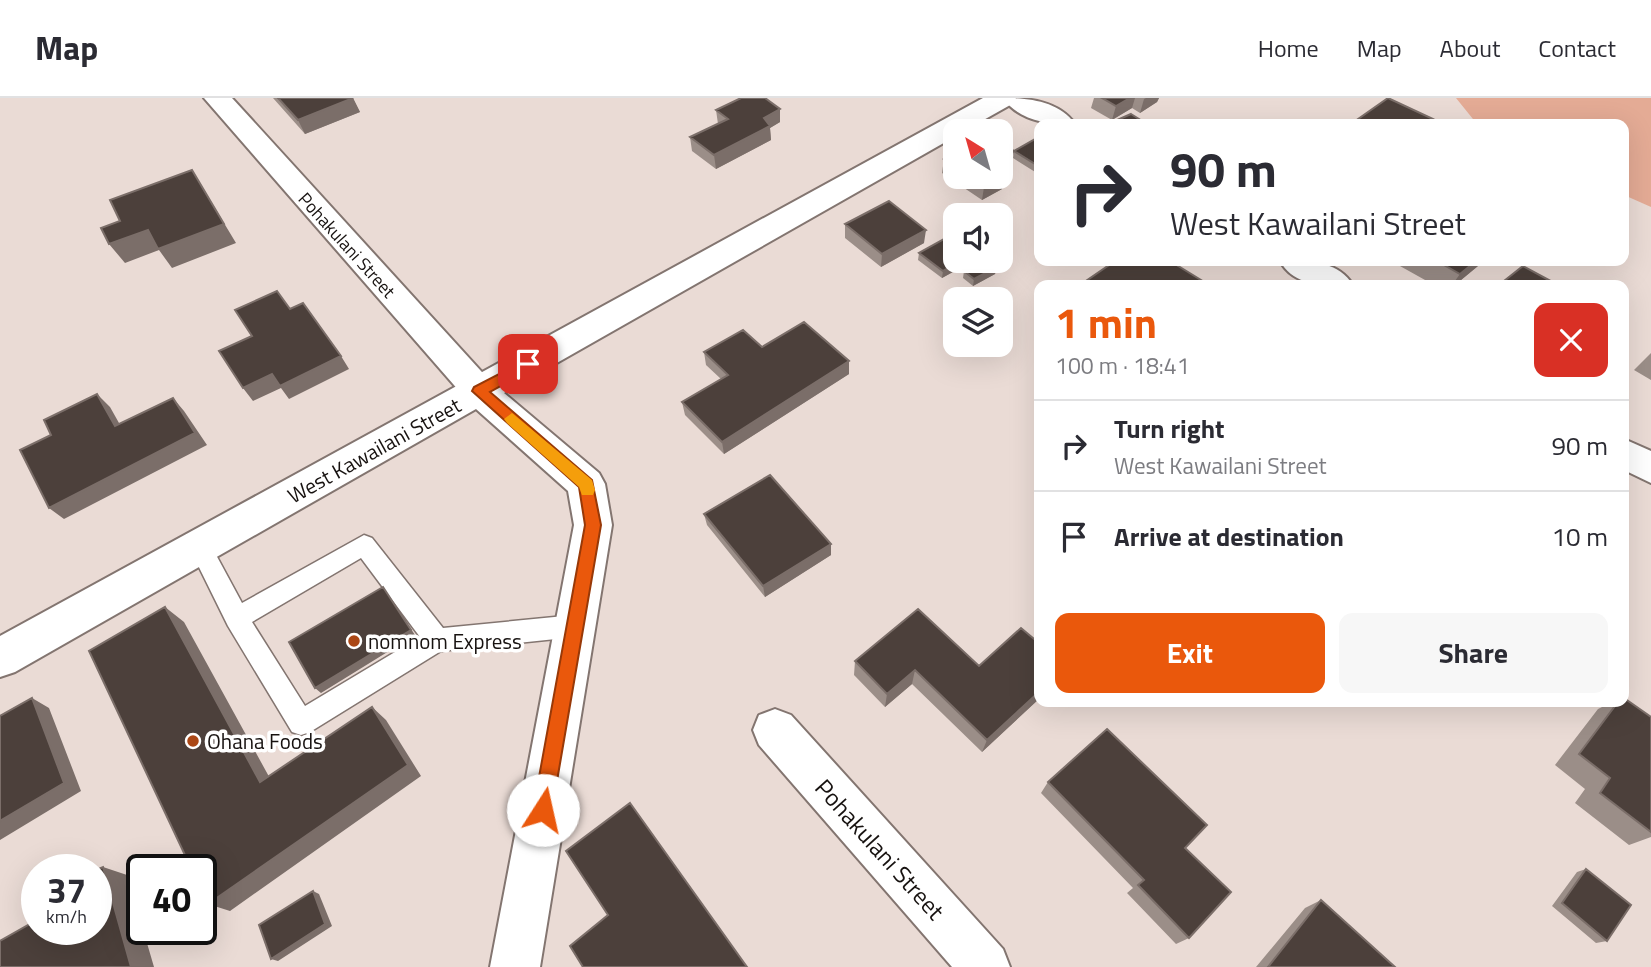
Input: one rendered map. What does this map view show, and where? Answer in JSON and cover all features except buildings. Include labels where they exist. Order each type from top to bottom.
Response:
[{"type":"street","name":"Pohakulani Street","points":[[217,98],[480,391],[586,484],[593,525],[515,967]]},
{"type":"street","name":"West Kawailani Street","points":[[0,658],[1003,98]]},
{"type":"street","points":[[1016,98],[1052,119]]},
{"type":"street","points":[[1304,266],[1328,280]]},
{"type":"street","points":[[1629,456],[1651,468]]},
{"type":"street","name":"Pohakulani Street","points":[[775,730],[985,967]]},
{"type":"lane","points":[[237,618],[364,545],[438,640]]},
{"type":"lane","points":[[200,547],[237,618],[300,723],[438,640],[575,626]]},
{"type":"shaded area","points":[[1456,98],[1651,98],[1651,207],[1629,197],[1629,119],[1473,119]]},
{"type":"slow traffic","points":[[512,419],[586,484],[588,490]]},
{"type":"place","name":"nomnom Express","points":[[354,641]]},
{"type":"place","name":"Ohana Foods","points":[[193,741]]},
{"type":"route","points":[[528,364],[480,391],[586,484],[593,525],[543,810]]}]
